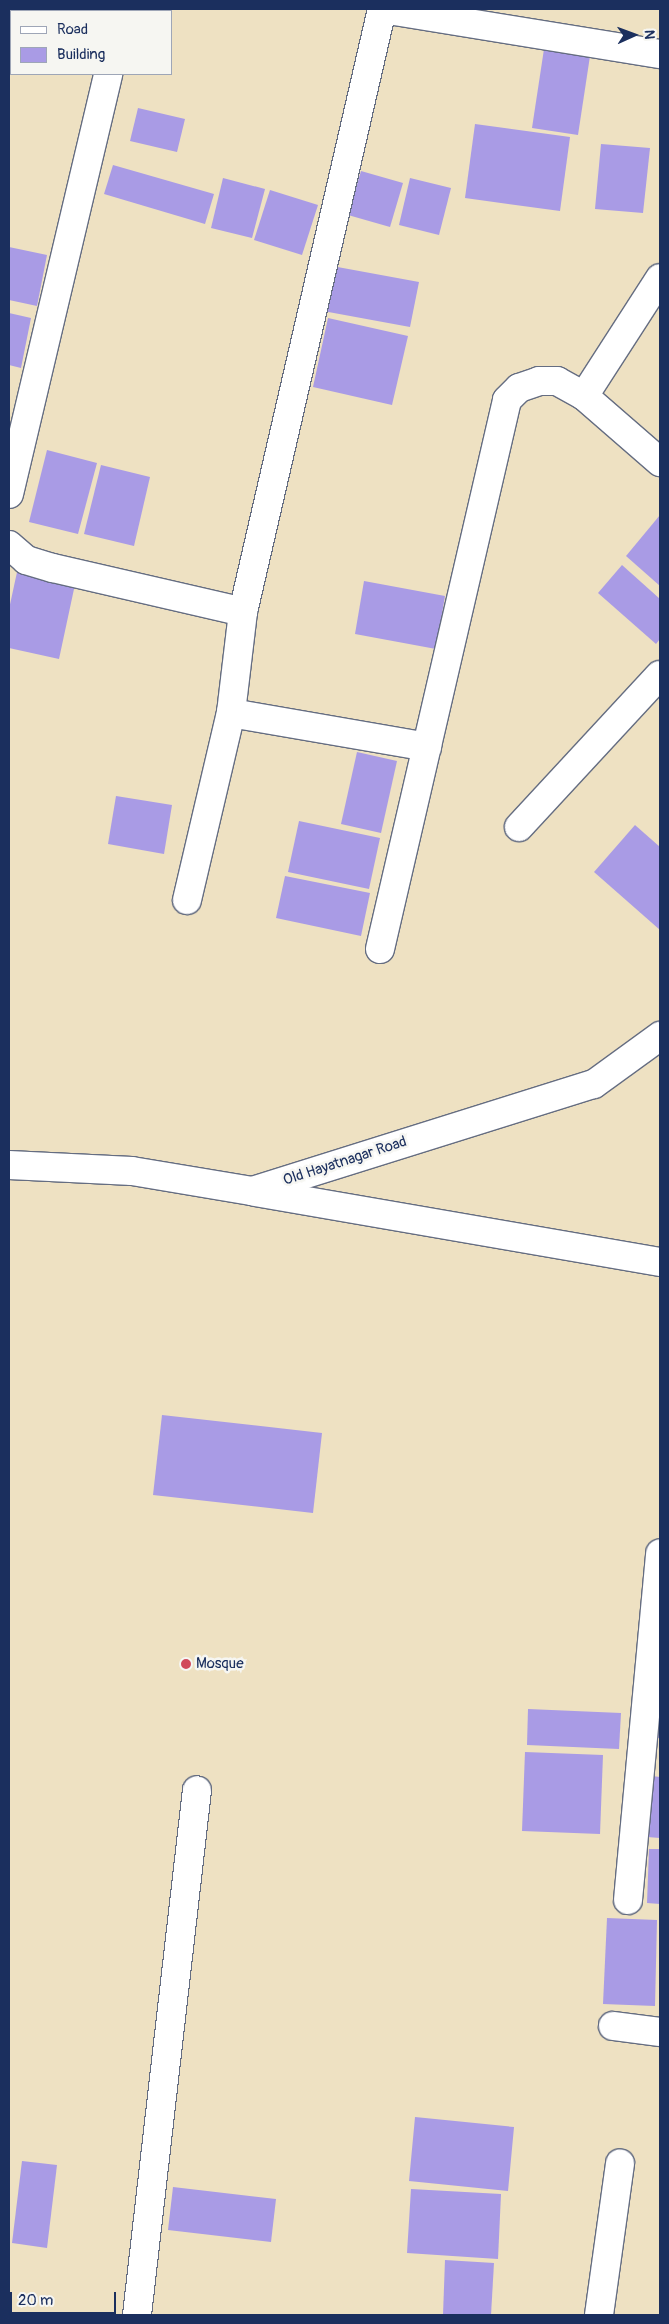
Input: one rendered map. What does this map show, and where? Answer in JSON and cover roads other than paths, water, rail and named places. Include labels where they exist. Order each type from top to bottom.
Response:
[{"type":"street","points":[[187,900],[231,713],[243,612],[382,9],[660,54]]},
{"type":"street","points":[[9,494],[108,75]]},
{"type":"street","points":[[584,396],[660,278]]},
{"type":"street","points":[[380,949],[506,400],[519,388],[539,381],[556,381],[584,396],[660,462]]},
{"type":"street","points":[[9,545],[26,560],[52,568],[243,612]]},
{"type":"street","points":[[519,827],[660,675]]},
{"type":"street","points":[[231,713],[427,747]]},
{"type":"street","name":"Old Hayatnagar Road","points":[[9,1164],[132,1171],[252,1191],[594,1084],[660,1036]]},
{"type":"street","points":[[252,1191],[660,1262]]},
{"type":"street","points":[[628,1900],[660,1553]]},
{"type":"street","points":[[137,2315],[197,1790]]},
{"type":"street","points":[[613,2026],[660,2032]]},
{"type":"street","points":[[599,2315],[620,2163]]},
{"type":"place","name":"Mosque","points":[[186,1664]]}]
